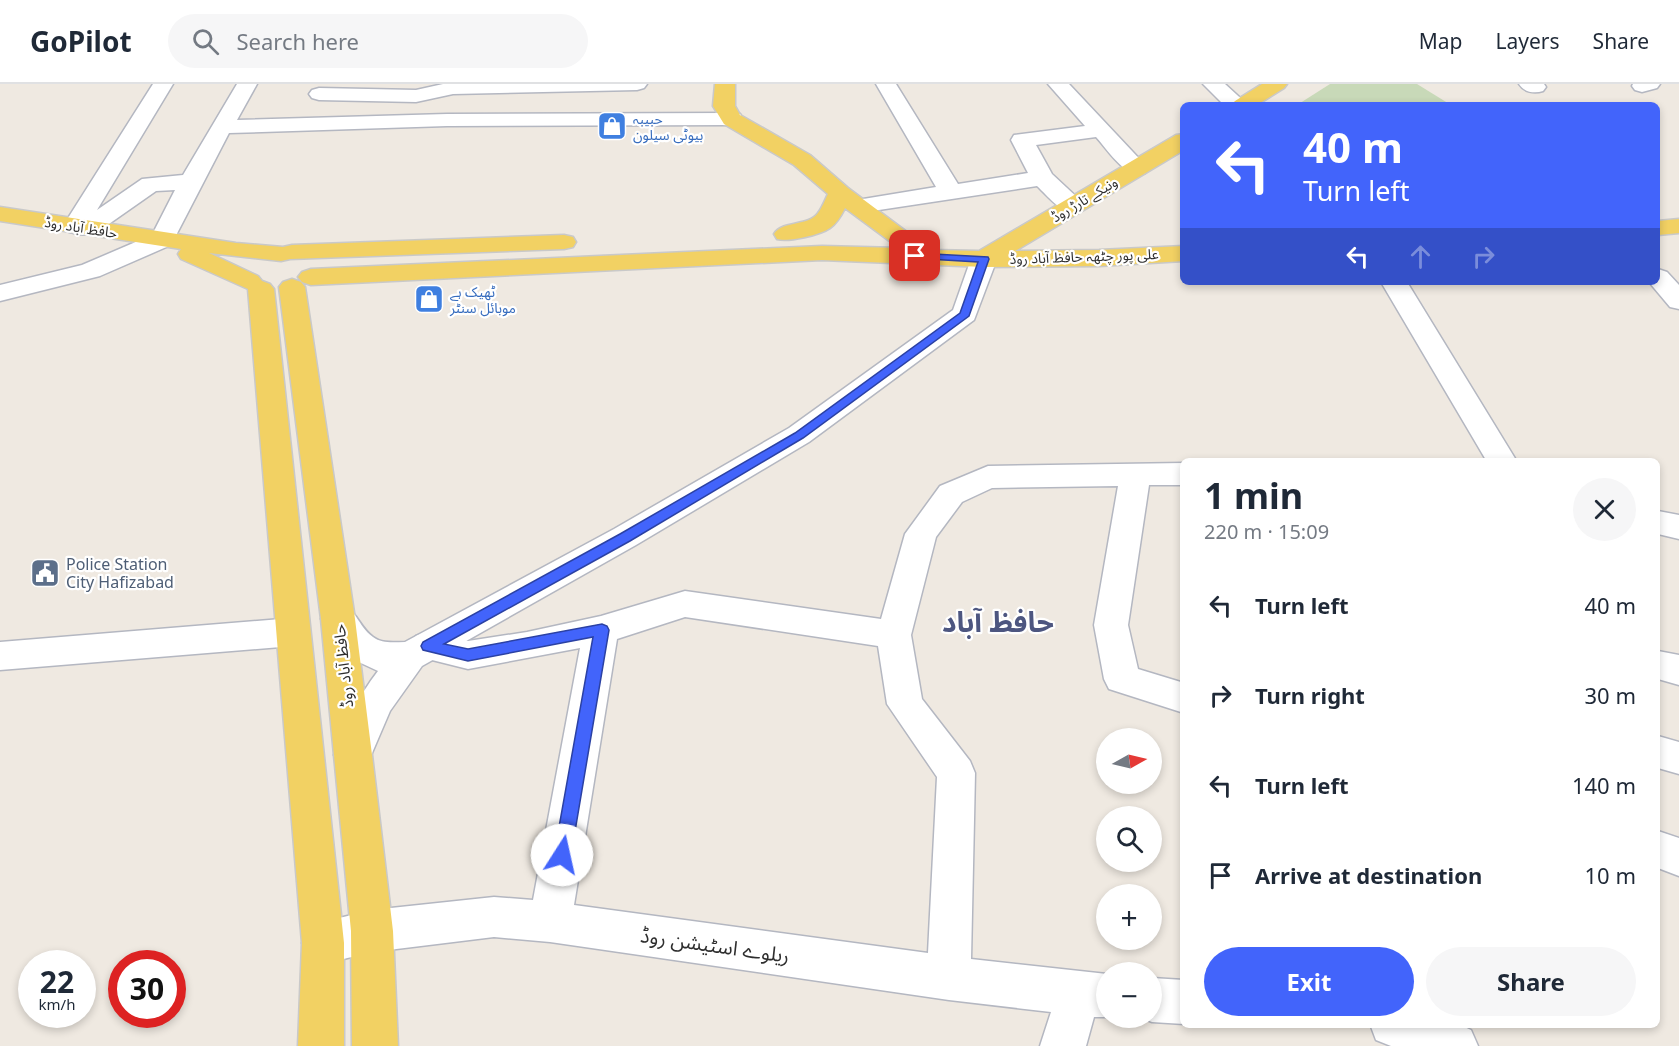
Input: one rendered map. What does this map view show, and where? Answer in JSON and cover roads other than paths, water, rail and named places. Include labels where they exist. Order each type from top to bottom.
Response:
[{"type":"main road","points":[[726,84],[724,106],[732,119],[802,160],[850,200],[922,254]]},
{"type":"main road","points":[[1245,102],[1277,84]]},
{"type":"main road","name":"ونیکے تارڑ روڈ","points":[[984,259],[1180,142]]},
{"type":"main road","points":[[786,234],[820,224],[850,200]]},
{"type":"main road","name":"حافظ آباد روڈ","points":[[0,214],[162,240],[236,250],[286,253],[786,234]]},
{"type":"main road","points":[[1660,228],[1679,226]]},
{"type":"main road","points":[[786,234],[821,235],[922,254],[984,259]]},
{"type":"main road","name":"حافظ آباد روڈ","points":[[162,240],[278,284],[338,619],[372,931],[375,1046]]},
{"type":"main road","points":[[278,284],[316,271],[315,259],[310,255],[286,253],[259,262],[248,275],[278,284],[822,253],[984,259]]},
{"type":"main road","name":"علی پور چٹھہ حافظ آباد روڈ","points":[[984,259],[1099,258],[1180,253]]},
{"type":"main road","points":[[278,284],[293,633],[323,944],[321,1046]]},
{"type":"street","points":[[81,227],[163,84]]},
{"type":"street","points":[[0,293],[91,271],[162,240],[191,182],[247,84]]},
{"type":"street","points":[[319,94],[416,96],[453,88],[481,86],[637,84]]},
{"type":"street","points":[[886,84],[951,192]]},
{"type":"street","points":[[1058,84],[1137,168]]},
{"type":"street","points":[[1213,84],[1236,102]]},
{"type":"street","points":[[222,127],[447,120],[732,119]]},
{"type":"street","points":[[1072,206],[1042,178],[1022,140],[1102,130]]},
{"type":"street","points":[[850,200],[951,192],[1042,178]]},
{"type":"street","points":[[81,227],[150,184],[191,182]]},
{"type":"street","points":[[353,755],[363,726],[377,700],[419,651],[625,537],[799,435],[965,314],[984,259]]},
{"type":"street","points":[[1660,279],[1679,301]]},
{"type":"street","points":[[1397,285],[1500,458]]},
{"type":"street","points":[[949,978],[956,773],[905,704],[894,635],[921,534],[951,494],[988,477],[1180,474]]},
{"type":"street","points":[[1135,475],[1111,625],[1122,679],[1180,697]]},
{"type":"street","points":[[1660,523],[1679,527]]},
{"type":"street","points":[[338,619],[360,647],[380,657],[419,651],[468,655],[602,630],[685,604],[894,635]]},
{"type":"street","points":[[550,922],[602,630]]},
{"type":"street","points":[[0,656],[293,633]]},
{"type":"street","points":[[1660,665],[1679,670]]},
{"type":"street","points":[[1660,753],[1679,759]]},
{"type":"street","points":[[1660,851],[1679,857]]},
{"type":"street","name":"ریلوے اسٹیشن روڈ","points":[[323,944],[372,931],[494,917],[550,922],[949,978],[1093,995]]},
{"type":"street","points":[[1063,1046],[1093,995]]},
{"type":"street","points":[[1162,1000],[1180,1002]]},
{"type":"street","points":[[1403,1028],[1455,1046]]},
{"type":"place","name":"حبیبہ بیوٹی سیلون","points":[[612,126]]},
{"type":"place","name":"ٹھیک ہے موبائل سنٹر","points":[[429,299]]},
{"type":"place","name":"Police Station City Hafizabad","points":[[45,573]]},
{"type":"district","name":"حافظ آباد","points":[[998,621]]}]
